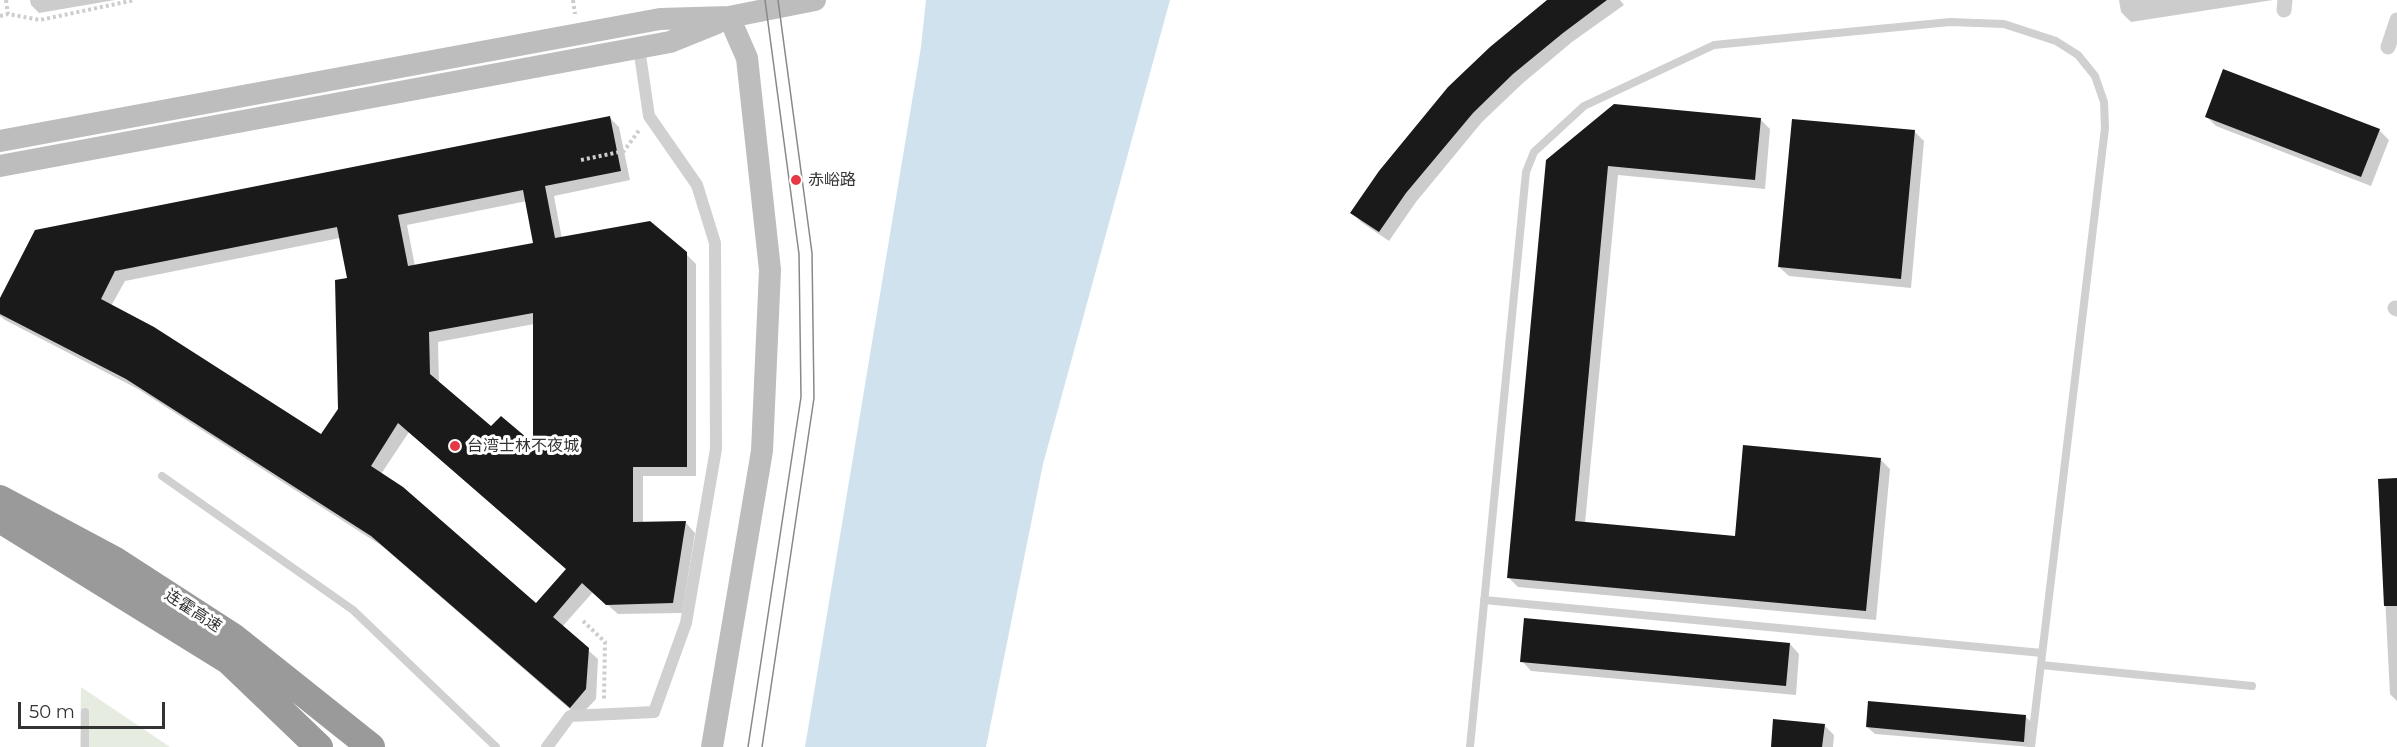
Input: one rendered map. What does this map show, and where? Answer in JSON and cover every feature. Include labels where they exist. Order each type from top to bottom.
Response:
[{"type":"highway","name":"连霍高速","points":[[0,499],[114,560],[233,637],[371,747]]},
{"type":"highway","name":"连霍高速","points":[[0,519],[228,660],[319,747]]},
{"type":"main road","points":[[0,141],[660,19],[729,17],[808,2]]},
{"type":"main road","points":[[0,166],[670,42],[729,17]]},
{"type":"main road","points":[[712,747],[762,451],[770,270],[747,58],[729,17]]},
{"type":"street","points":[[2388,47],[2397,20]]},
{"type":"street","points":[[547,747],[570,716],[654,712],[686,623],[716,449],[715,243],[697,184],[649,116],[639,48]]},
{"type":"lane","points":[[1470,747],[1526,172],[1534,152],[1584,106],[1714,45],[1950,22],[2004,24],[2056,40],[2078,55],[2095,76],[2104,102],[2105,128],[2031,747]]},
{"type":"lane","points":[[162,476],[353,610],[496,747]]},
{"type":"lane","points":[[1484,600],[2042,653]]},
{"type":"lane","points":[[2041,665],[2252,686]]},
{"type":"lane","points":[[85,712],[85,747]]},
{"type":"path","points":[[6,0],[8,14]]},
{"type":"path","points":[[0,16],[8,14],[40,20],[135,0]]},
{"type":"path","points":[[581,160],[624,151],[649,116]]},
{"type":"path","points":[[583,621],[605,642],[603,715]]},
{"type":"shaded area","points":[[81,687],[170,747],[80,747]]},
{"type":"water","points":[[926,0],[1170,0],[1043,464],[986,747],[805,747],[921,47]]},
{"type":"building","points":[[1547,0],[1607,0],[1513,74],[1473,113],[1406,193],[1379,232],[1350,213],[1379,171],[1448,87],[1490,47]]},
{"type":"building","points":[[2223,69],[2380,129],[2361,177],[2205,117]]},
{"type":"building","points":[[1614,104],[1761,118],[1755,180],[1608,166],[1575,521],[1735,536],[1743,445],[1881,458],[1866,611],[1507,578],[1546,160]]},
{"type":"building","points":[[610,116],[621,171],[545,186],[555,238],[650,221],[687,252],[687,467],[633,467],[633,522],[686,521],[673,603],[606,605],[582,583],[553,617],[589,648],[586,689],[570,708],[371,536],[126,379],[0,314],[0,298],[35,230]],"holes":[[[523,190],[533,243],[408,266],[398,215]],[[337,227],[347,278],[335,280],[338,409],[321,434],[154,327],[101,299],[115,271]],[[533,313],[533,443],[501,416],[491,426],[430,374],[429,332]],[[398,423],[566,569],[536,603],[403,487],[371,466]]]},
{"type":"building","points":[[1792,119],[1915,130],[1901,279],[1778,267]]},
{"type":"building","points":[[2397,478],[2397,606],[2384,606],[2378,479]]},
{"type":"building","points":[[1524,618],[1790,643],[1786,686],[1520,662]]},
{"type":"building","points":[[1868,701],[2026,715],[2024,742],[1866,727]]},
{"type":"building","points":[[1773,719],[1825,724],[1822,747],[1771,747]]},
{"type":"tram line","points":[[748,747],[801,397],[799,254],[765,0]]},
{"type":"tram line","points":[[762,747],[814,398],[812,253],[778,0]]},
{"type":"place","name":"赤峪路","points":[[796,180]]},
{"type":"place","name":"台湾士林不夜城","points":[[455,446]]}]
